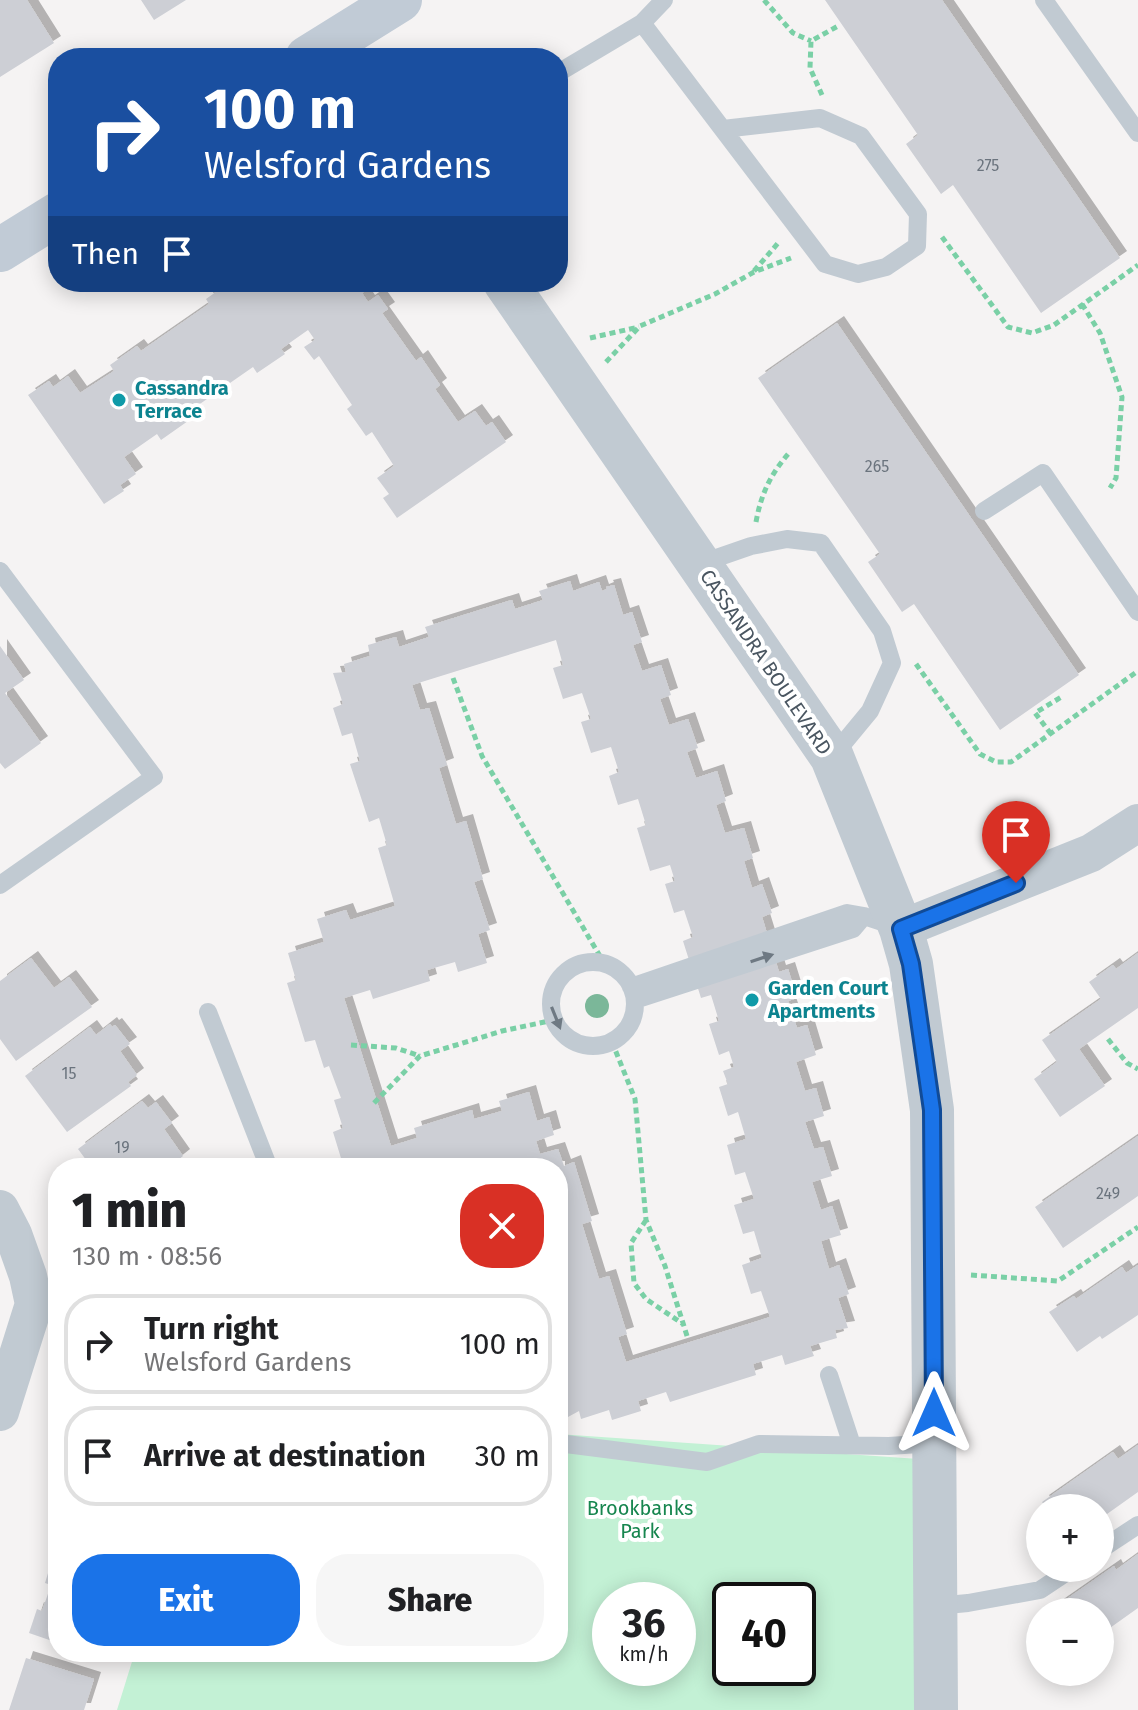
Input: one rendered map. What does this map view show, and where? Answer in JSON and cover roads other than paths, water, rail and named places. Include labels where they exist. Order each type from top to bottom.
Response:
[{"type":"main road","points":[[337,48],[400,0]]},
{"type":"main road","points":[[0,250],[48,220]]},
{"type":"street","name":"CASSANDRA BOULEVARD","points":[[512,292],[832,757],[882,922],[911,964],[932,1110],[936,1710]]},
{"type":"street","points":[[882,922],[1091,853],[1138,823]]},
{"type":"street","points":[[0,1209],[13,1234],[34,1304],[0,1412]]},
{"type":"lane","points":[[568,67],[642,23],[664,0]]},
{"type":"lane","points":[[1044,0],[1138,133]]},
{"type":"lane","points":[[642,23],[825,264],[858,274],[886,267],[917,246],[918,214],[861,136],[820,118],[723,129]]},
{"type":"lane","points":[[984,511],[1043,473],[1138,612]]},
{"type":"lane","points":[[699,564],[751,546],[787,539],[821,543],[882,631],[892,663],[870,711],[832,757]]},
{"type":"lane","points":[[0,571],[154,777],[0,885]]},
{"type":"lane","points":[[633,994],[882,922]]},
{"type":"lane","points":[[591,961],[616,968],[625,977],[633,994],[634,1013],[629,1025],[612,1042],[599,1046],[585,1045],[561,1032],[550,1007],[557,981],[566,971],[591,961]]},
{"type":"lane","points":[[208,1012],[265,1158]]},
{"type":"lane","points":[[829,1375],[852,1445]]},
{"type":"lane","points":[[568,1444],[707,1462],[759,1444],[889,1446],[934,1443]]},
{"type":"lane","points":[[1114,1541],[1138,1525]]},
{"type":"lane","points":[[935,1606],[1040,1590],[1052,1582]]},
{"type":"place","name":"Cassandra Terrace","points":[[119,400]]},
{"type":"place","name":"Garden Court Apartments","points":[[752,1000]]},
{"type":"park label","name":"Brookbanks Park","points":[[640,1520]]}]
